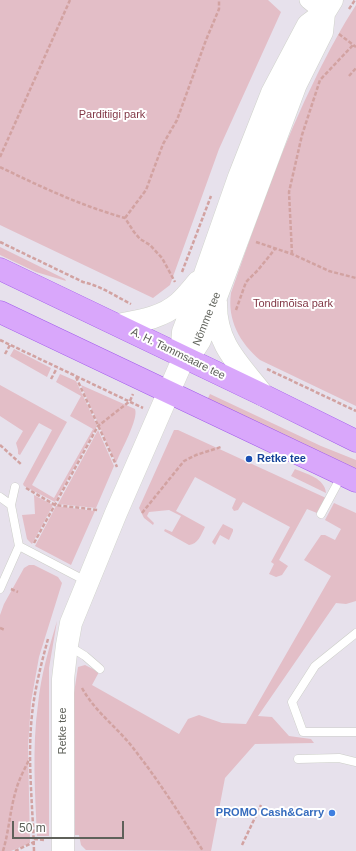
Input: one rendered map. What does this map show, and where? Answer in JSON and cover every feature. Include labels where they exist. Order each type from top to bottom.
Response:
[{"type":"main road","name":"A. H. Tammsaare tee","points":[[0,269],[356,441]]},
{"type":"main road","points":[[0,312],[140,380],[349,478]]},
{"type":"street","points":[[308,0],[331,14]]},
{"type":"street","name":"Nõmme tee","points":[[331,14],[296,84],[200,340],[193,351],[184,357],[182,345],[183,332],[239,177],[272,93],[308,25],[331,14]]},
{"type":"street","points":[[118,325],[144,320],[161,314],[179,303],[205,274]]},
{"type":"street","points":[[216,296],[216,313],[224,344],[232,357],[263,395]]},
{"type":"street","name":"Retke tee","points":[[57,845],[63,679],[58,639],[71,623],[87,581],[184,357]]},
{"type":"lane","points":[[321,514],[349,478]]},
{"type":"lane","points":[[0,589],[19,546],[11,505],[19,487]]},
{"type":"lane","points":[[0,497],[11,505]]},
{"type":"lane","points":[[19,546],[87,581]]},
{"type":"lane","points":[[356,633],[315,666],[292,702],[303,732],[356,732]]},
{"type":"lane","points":[[58,639],[86,656],[100,669]]},
{"type":"lane","points":[[298,759],[338,758],[356,762]]},
{"type":"path","points":[[0,157],[70,0]]},
{"type":"path","points":[[125,218],[146,190],[163,144],[177,120],[219,9],[219,0]]},
{"type":"path","points":[[292,254],[289,192],[302,134],[320,80],[354,46],[331,14]]},
{"type":"path","points":[[349,76],[356,68]]},
{"type":"path","points":[[0,167],[44,189],[125,218],[140,239],[150,245],[162,258],[177,285]]},
{"type":"path","points":[[253,241],[292,254],[329,271],[356,278]]},
{"type":"path","points":[[0,242],[83,282],[103,288],[135,306]]},
{"type":"path","points":[[235,312],[246,282],[275,249]]},
{"type":"path","points":[[0,340],[56,368],[144,408]]},
{"type":"path","points":[[5,354],[10,345]]},
{"type":"path","points":[[260,366],[356,411]]},
{"type":"path","points":[[51,379],[56,368]]},
{"type":"path","points":[[76,377],[118,470]]},
{"type":"path","points":[[29,551],[56,505],[98,426],[130,401]]},
{"type":"path","points":[[0,444],[22,465]]},
{"type":"path","points":[[142,513],[184,461],[196,455],[222,447]]},
{"type":"path","points":[[19,487],[56,505],[100,510]]},
{"type":"path","points":[[10,589],[18,592]]},
{"type":"path","points":[[0,628],[5,630]]},
{"type":"path","points":[[34,851],[31,726],[38,678],[58,639]]},
{"type":"path","points":[[80,685],[88,699],[129,744],[172,801],[203,851]]},
{"type":"path","points":[[3,851],[7,839],[10,814],[16,788],[31,757]]},
{"type":"path","points":[[242,845],[261,805]]},
{"type":"path","points":[[15,851],[34,841],[57,845]]},
{"type":"green space","name":"Parditiigi park","points":[[0,0],[268,0],[281,12],[219,149],[170,285],[153,298],[0,225]]},
{"type":"green space","name":"Tondimõisa park","points":[[356,5],[356,406],[260,360],[246,346],[236,330],[230,303],[231,293],[250,238],[292,128],[326,57]]},
{"type":"green space","points":[[0,247],[65,279],[66,281],[36,272],[0,255]]},
{"type":"green space","points":[[14,349],[51,368],[47,377],[10,356]]},
{"type":"green space","points":[[60,374],[76,381],[97,426],[55,502],[24,486],[23,484],[52,430],[39,423],[20,455],[18,454],[16,443],[23,431],[0,416],[0,385],[67,422],[32,485],[54,498],[93,429],[70,416],[81,396],[56,382]]},
{"type":"green space","points":[[81,385],[135,409],[132,428],[116,463]]},
{"type":"green space","points":[[210,394],[321,446],[356,460],[356,469],[207,400]]},
{"type":"green space","points":[[98,430],[114,466],[96,508],[58,504]]},
{"type":"green space","points":[[174,430],[178,430],[326,498],[317,513],[307,509],[279,560],[288,566],[282,575],[276,577],[269,574],[274,564],[271,562],[290,527],[243,502],[238,510],[234,511],[232,508],[236,499],[195,477],[176,511],[205,527],[199,539],[195,543],[189,545],[164,531],[165,529],[172,532],[181,516],[169,510],[149,512],[147,516],[154,523],[153,525],[144,518],[139,508]]},
{"type":"green space","points":[[295,469],[319,480],[325,488],[326,493],[291,476]]},
{"type":"green space","points":[[34,495],[53,505],[32,544],[27,539],[22,515],[35,514]]},
{"type":"green space","points":[[334,503],[356,513],[356,601],[346,604],[336,603],[258,716],[272,717],[289,736],[311,739],[314,743],[255,744],[225,778],[211,851],[86,850],[81,845],[79,835],[75,835],[74,693],[78,667],[85,665],[99,672],[92,685],[179,734],[188,719],[199,715],[222,723],[246,724],[331,576],[304,560],[321,535],[325,535],[335,540],[341,529],[325,520]]},
{"type":"green space","points":[[56,506],[95,511],[71,565],[35,546]]},
{"type":"green space","points":[[223,524],[233,529],[233,531],[229,540],[220,535],[215,545],[212,542]]},
{"type":"green space","points":[[29,565],[34,565],[58,577],[62,583],[39,657],[31,702],[28,747],[30,843],[11,851],[0,851],[0,615],[4,604],[24,568]]},
{"type":"green space","points":[[57,621],[49,668],[49,836],[37,836],[34,770],[36,720],[43,672]]},
{"type":"place","name":"Retke tee","points":[[249,459]]},
{"type":"place","name":"PROMO Cash&Carry","points":[[332,813]]}]
